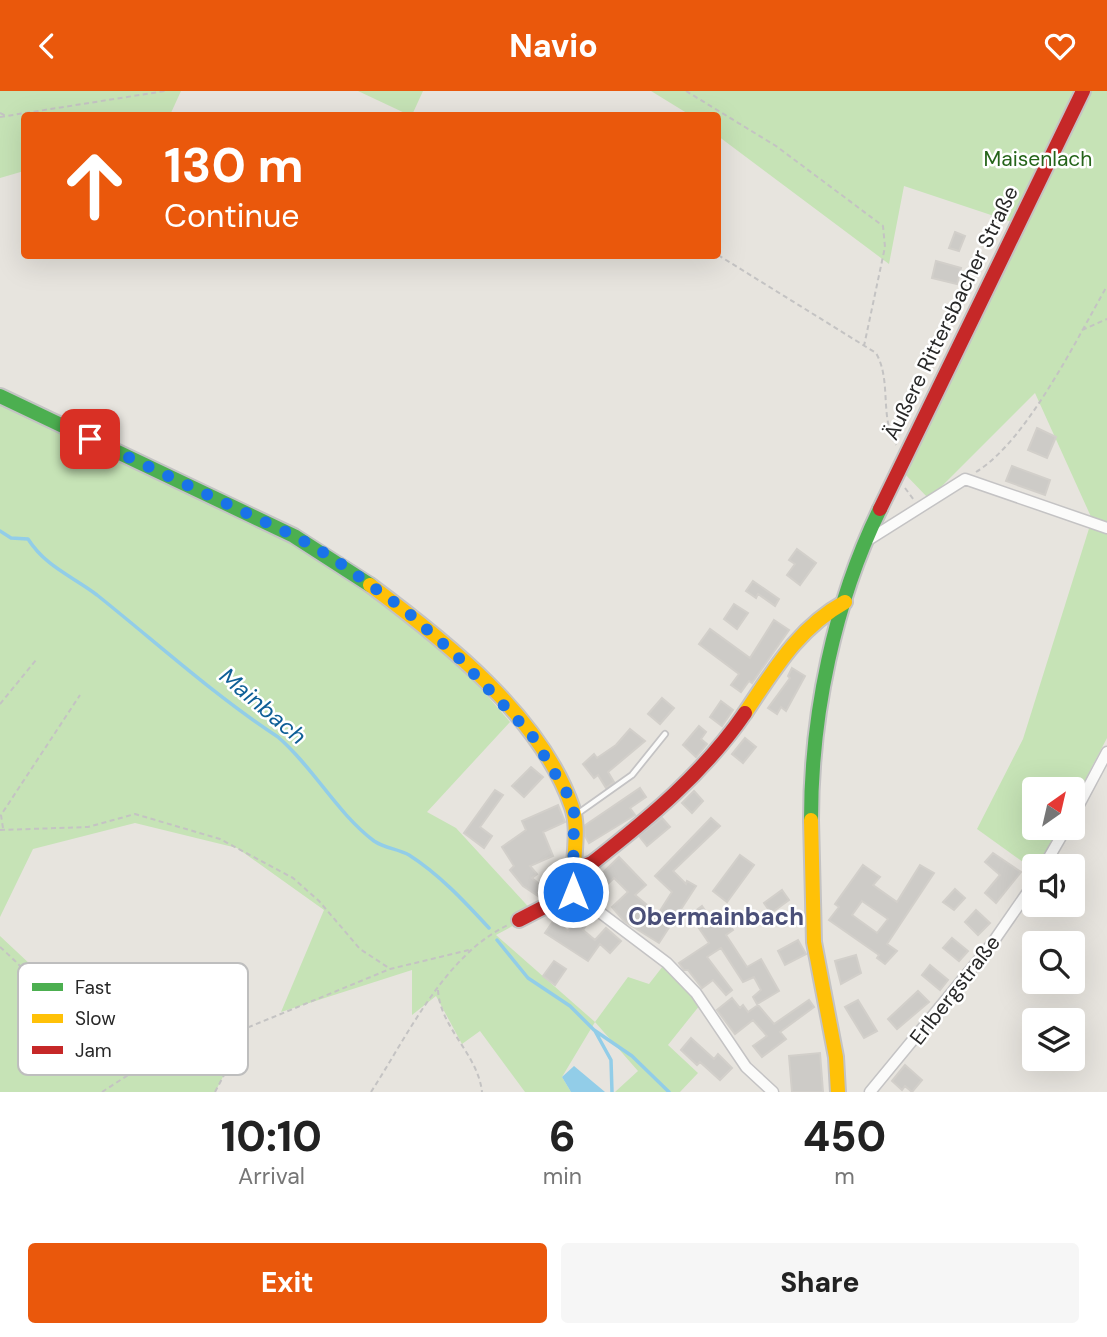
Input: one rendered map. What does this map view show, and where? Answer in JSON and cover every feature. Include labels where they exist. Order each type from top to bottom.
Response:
[{"type":"street","name":"Äußere Rittersbacher Straße","points":[[838,1092],[836,1057],[814,942],[811,784],[826,673],[860,549],[1083,91]]},
{"type":"street","points":[[0,396],[295,536],[333,558],[426,627],[505,704],[543,752],[568,795],[573,816],[573,892]]},
{"type":"street","points":[[860,549],[919,506],[965,479],[1107,528]]},
{"type":"street","points":[[574,871],[588,865],[654,812],[718,751],[803,629],[834,606],[845,602]]},
{"type":"street","points":[[1085,793],[1107,752]]},
{"type":"street","points":[[519,920],[573,892]]},
{"type":"street","points":[[573,892],[667,963],[696,993],[746,1067],[773,1092]]},
{"type":"street","name":"Erlbergstraße","points":[[870,1092],[991,945],[1022,900]]},
{"type":"lane","points":[[573,816],[632,775],[665,734]]},
{"type":"path","points":[[46,112],[135,93],[165,91]]},
{"type":"path","points":[[686,91],[720,112]]},
{"type":"path","points":[[721,112],[776,146],[883,226],[885,247],[864,346]]},
{"type":"path","points":[[0,115],[21,115]]},
{"type":"path","points":[[721,257],[876,353],[884,366],[888,432],[898,450]]},
{"type":"path","points":[[965,479],[993,462],[1034,410],[1107,286]]},
{"type":"path","points":[[1081,330],[1107,319]]},
{"type":"path","points":[[895,474],[919,506]]},
{"type":"path","points":[[0,704],[36,660]]},
{"type":"path","points":[[80,695],[1,815],[1,830],[88,827],[135,814],[220,839],[293,878],[319,901],[360,949],[390,969]]},
{"type":"path","points":[[248,1028],[390,969],[469,950],[519,920]]},
{"type":"path","points":[[0,947],[18,966]]},
{"type":"path","points":[[371,1092],[438,989],[469,950]]},
{"type":"path","points":[[438,989],[439,1005],[466,1052],[482,1092]]},
{"type":"path","points":[[102,1092],[127,1075]]},
{"type":"path","points":[[215,1092],[224,1075]]},
{"type":"green space","points":[[0,91],[181,91],[171,112],[21,112],[21,172],[0,178]]},
{"type":"green space","points":[[358,91],[423,91],[413,112],[403,112]]},
{"type":"green space","name":"Maisenlach","points":[[651,91],[1107,91],[1107,738],[1085,780],[1085,777],[1022,777],[1022,840],[1053,840],[1044,854],[1022,854],[1022,861],[977,829],[1023,739],[1092,519],[1035,393],[929,499],[902,471],[1024,226],[904,186],[889,264],[721,138],[721,112],[685,112]]},
{"type":"green space","points":[[0,395],[320,550],[434,634],[510,722],[427,812],[456,828],[535,914],[496,935],[595,1022],[562,1077],[571,1092],[525,1092],[480,1031],[462,1044],[436,996],[412,1015],[412,970],[281,1012],[324,910],[237,848],[135,823],[33,849],[0,917]]},
{"type":"green space","points":[[0,936],[29,963],[18,963],[18,1075],[224,1075],[215,1092],[0,1092]]},
{"type":"green space","points":[[663,966],[700,1005],[668,1045],[698,1073],[680,1092],[615,1092],[638,1071],[595,1022],[628,977],[649,984]]},
{"type":"water","points":[[574,1066],[605,1092],[571,1092],[562,1077]]},
{"type":"building","points":[[955,232],[965,236],[959,251],[949,248]]},
{"type":"building","points":[[936,261],[961,268],[957,284],[932,278]]},
{"type":"building","points":[[1037,428],[1056,437],[1047,458],[1028,450]]},
{"type":"building","points":[[1012,466],[1050,480],[1045,495],[1006,481]]},
{"type":"building","points":[[797,549],[816,563],[800,585],[787,575],[795,564],[789,560]]},
{"type":"building","points":[[753,581],[779,599],[775,606],[758,594],[756,598],[746,591]]},
{"type":"building","points":[[734,604],[748,613],[737,629],[724,619]]},
{"type":"building","points":[[774,620],[789,630],[752,683],[749,681],[741,692],[731,685],[739,674],[699,644],[710,629],[750,658]]},
{"type":"building","points":[[792,668],[805,676],[786,711],[781,707],[777,714],[768,708],[790,678],[788,676]]},
{"type":"building","points":[[662,698],[674,708],[660,724],[648,714]]},
{"type":"building","points":[[721,701],[733,710],[722,726],[710,717]]},
{"type":"building","points":[[699,726],[706,732],[701,739],[707,744],[696,757],[683,745]]},
{"type":"building","points":[[630,729],[645,741],[608,772],[614,782],[606,788],[598,775],[594,778],[583,764],[594,754],[597,758],[616,745]]},
{"type":"building","points":[[745,738],[756,747],[743,763],[732,754]]},
{"type":"building","points":[[531,767],[543,777],[524,797],[512,786]]},
{"type":"building","points":[[640,788],[646,797],[630,808],[635,815],[589,843],[584,826]]},
{"type":"building","points":[[495,790],[503,795],[480,827],[492,836],[484,848],[464,833]]},
{"type":"building","points":[[694,791],[703,801],[692,813],[682,803]]},
{"type":"building","points":[[558,805],[565,822],[543,832],[553,856],[530,866],[537,874],[532,878],[549,892],[541,898],[523,886],[510,870],[514,866],[502,847],[526,830],[522,821]]},
{"type":"building","points":[[662,818],[670,827],[647,846],[639,836]]},
{"type":"building","points":[[711,818],[720,826],[673,871],[686,884],[687,881],[696,886],[659,943],[624,921],[612,907],[628,892],[614,878],[594,897],[586,889],[619,857],[646,885],[635,895],[658,914],[672,892],[655,876]]},
{"type":"building","points":[[993,853],[1021,872],[996,903],[985,893],[1000,875],[985,862]]},
{"type":"building","points":[[740,855],[754,865],[727,902],[713,891]]},
{"type":"building","points":[[863,865],[880,877],[873,885],[897,902],[920,865],[934,873],[887,944],[897,951],[885,964],[877,958],[879,955],[829,920],[839,907],[835,904]],"holes":[[[862,901],[888,919],[877,933],[852,915]]]},
{"type":"building","points":[[955,889],[965,898],[954,910],[943,902]]},
{"type":"building","points":[[782,890],[789,900],[771,913],[764,903]]},
{"type":"building","points":[[702,906],[714,923],[724,917],[733,930],[726,935],[747,967],[761,959],[779,991],[757,1004],[753,997],[761,990],[754,977],[743,982],[721,948],[707,957],[732,990],[726,995],[713,980],[702,988],[688,970],[684,970],[679,963],[709,943],[690,915]]},
{"type":"building","points":[[976,910],[990,923],[978,935],[965,922]]},
{"type":"building","points":[[578,917],[587,924],[583,930],[595,940],[606,928],[621,941],[610,953],[600,944],[588,961],[545,933],[554,920],[568,931]]},
{"type":"building","points":[[952,938],[968,951],[959,961],[943,948]]},
{"type":"building","points":[[798,940],[806,954],[785,965],[778,951]]},
{"type":"building","points":[[856,955],[861,973],[841,984],[835,961]]},
{"type":"building","points":[[554,961],[566,969],[555,985],[543,976]]},
{"type":"building","points":[[930,965],[948,980],[940,990],[922,975]]},
{"type":"building","points":[[918,991],[929,1002],[897,1029],[888,1019]]},
{"type":"building","points":[[732,998],[740,1008],[743,1005],[748,1012],[758,1005],[774,1024],[809,1000],[814,1007],[780,1032],[786,1039],[762,1057],[753,1046],[767,1036],[753,1020],[735,1034],[717,1010]]},
{"type":"building","points":[[858,1000],[877,1031],[864,1038],[845,1007]]},
{"type":"building","points":[[691,1038],[714,1059],[718,1054],[732,1068],[720,1080],[700,1062],[697,1065],[681,1050]]},
{"type":"building","points":[[820,1053],[823,1092],[792,1092],[789,1056]]},
{"type":"building","points":[[905,1065],[922,1080],[912,1092],[905,1086],[902,1090],[892,1081]]},
{"type":"waterway","name":"Mainbach","points":[[0,531],[11,538],[28,539],[51,564],[97,595],[209,687],[278,737],[360,829],[374,841],[405,853],[431,871],[489,928]]},
{"type":"waterway","name":"Mainbach","points":[[497,940],[528,978],[570,1006],[594,1030],[632,1056],[669,1092]]},
{"type":"waterway","name":"Mainbach","points":[[595,1031],[611,1060],[612,1092]]},
{"type":"traffic: fast","points":[[0,396],[294,536],[370,585]]},
{"type":"traffic: fast","points":[[811,820],[815,740],[828,660],[850,582],[880,509]]},
{"type":"traffic: slow","points":[[370,585],[458,655],[514,711],[538,742],[572,807],[576,831],[574,871]]},
{"type":"traffic: slow","points":[[745,713],[800,637],[828,612],[845,602]]},
{"type":"traffic: slow","points":[[811,820],[814,942],[836,1057],[838,1092]]},
{"type":"traffic: jam","points":[[880,509],[1083,91]]},
{"type":"traffic: jam","points":[[519,920],[573,892],[574,871],[592,863],[674,794],[712,756],[745,713]]},
{"type":"district","name":"Obermainbach","points":[[716,916]]},
{"type":"route","points":[[90,439],[295,536],[333,558],[405,610],[473,671],[531,734],[568,795],[574,811],[573,892]]}]
